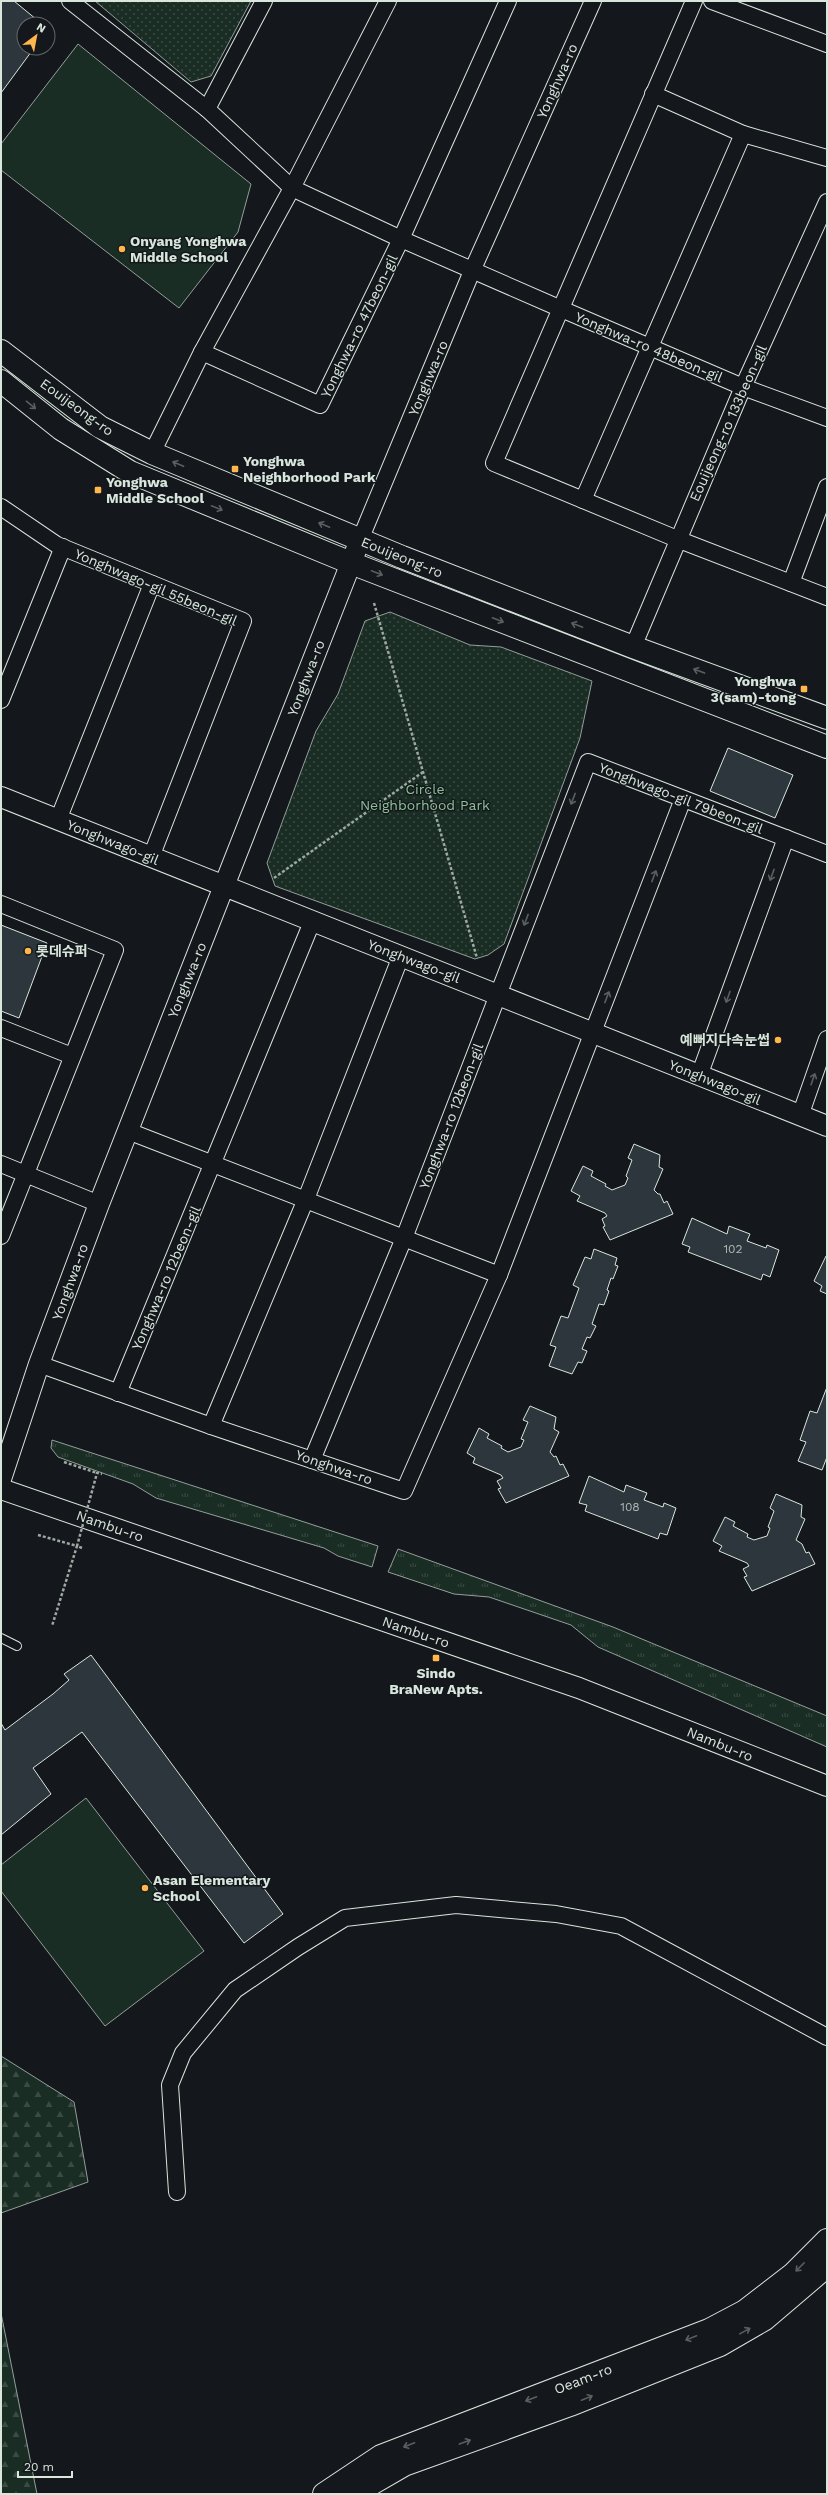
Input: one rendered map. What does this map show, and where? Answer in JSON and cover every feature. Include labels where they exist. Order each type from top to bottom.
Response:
[{"type":"main road","name":"Eouijeong-ro","points":[[1,350],[100,427],[152,454],[360,540],[633,647],[827,718]]},
{"type":"main road","name":"Eouijeong-ro","points":[[1,381],[61,429],[130,472],[351,563],[827,747]]},
{"type":"main road","name":"Oeam-ro","points":[[324,2494],[381,2456],[709,2330],[745,2311],[793,2274],[827,2240]]},
{"type":"main road","name":"Oeam-ro","points":[[354,2494],[404,2465],[570,2405],[720,2345],[765,2319],[827,2266]]},
{"type":"street","name":"Yonghwa-ro 47beon-gil","points":[[70,1],[207,109],[292,188],[472,271]]},
{"type":"street","points":[[207,109],[264,1]]},
{"type":"street","points":[[152,454],[202,352],[292,188],[388,1]]},
{"type":"street","name":"Yonghwa-ro 47beon-gil","points":[[202,352],[320,404],[401,239],[508,1]]},
{"type":"street","name":"Yonghwa-ro","points":[[1,1479],[39,1364],[99,1204],[360,540],[472,271],[593,1]]},
{"type":"street","points":[[694,1],[559,308],[494,463],[677,540],[827,597]]},
{"type":"street","points":[[712,1],[827,44]]},
{"type":"street","points":[[653,94],[743,134],[827,158]]},
{"type":"street","points":[[583,500],[651,348],[743,134]]},
{"type":"street","name":"Eouijeong-ro 133beon-gil","points":[[633,647],[743,387],[827,202]]},
{"type":"street","name":"Yonghwa-ro 48beon-gil","points":[[472,271],[743,387],[827,418]]},
{"type":"street","points":[[791,583],[827,487]]},
{"type":"street","name":"Yonghwago-gil 55beon-gil","points":[[1,507],[63,547],[243,621],[151,857]]},
{"type":"street","points":[[1,700],[63,547]]},
{"type":"street","points":[[58,820],[152,584]]},
{"type":"street","name":"Yonghwago-gil 79beon-gil","points":[[498,994],[588,762],[827,854]]},
{"type":"street","name":"Yonghwago-gil","points":[[1,797],[827,1126]]},
{"type":"street","points":[[128,1130],[499,1275],[683,799]]},
{"type":"street","points":[[699,1076],[786,838]]},
{"type":"street","points":[[1,904],[115,950],[1,1236]]},
{"type":"street","name":"Yonghwa-ro 12beon-gil","points":[[118,1393],[214,1164],[312,922]]},
{"type":"street","points":[[211,1426],[306,1199],[401,956]]},
{"type":"street","name":"Yonghwa-ro 12beon-gil","points":[[312,1460],[404,1238],[498,994]]},
{"type":"street","points":[[1,1028],[72,1056]]},
{"type":"street","points":[[800,1116],[827,1038]]},
{"type":"street","points":[[1,1164],[99,1204]]},
{"type":"street","name":"Yonghwa-ro","points":[[39,1364],[211,1426],[404,1491],[499,1275]]},
{"type":"street","name":"Nambu-ro","points":[[1,1489],[579,1688],[827,1786]]},
{"type":"street","points":[[177,2192],[170,2085],[183,2053],[235,1990],[298,1946],[345,1918],[456,1905],[556,1914],[621,1926],[827,2037]]},
{"type":"lane","points":[[1,1638],[18,1646]]},
{"type":"path","points":[[374,603],[477,958]]},
{"type":"path","points":[[274,878],[423,772]]},
{"type":"path","points":[[64,1462],[102,1474]]},
{"type":"path","points":[[52,1626],[77,1546],[97,1473]]},
{"type":"path","points":[[38,1535],[82,1548]]},
{"type":"green space","points":[[95,1],[251,1],[211,76],[191,82]]},
{"type":"green space","points":[[78,44],[251,184],[238,232],[179,308],[1,170],[1,144]]},
{"type":"green space","name":"Circle Neighborhood Park","points":[[390,612],[470,645],[501,647],[592,681],[580,738],[504,944],[488,955],[475,959],[275,886],[267,863],[316,731],[338,694],[365,621]]},
{"type":"green space","points":[[52,1440],[378,1546],[372,1567],[338,1556],[324,1548],[156,1498],[133,1484],[58,1457],[51,1448]]},
{"type":"green space","points":[[398,1549],[613,1627],[827,1716],[827,1747],[598,1647],[571,1625],[489,1597],[454,1594],[388,1572]]},
{"type":"green space","points":[[86,1798],[204,1951],[105,2026],[1,1891],[1,1865]]},
{"type":"green space","points":[[1,2056],[74,2102],[88,2182],[1,2213]]},
{"type":"green space","points":[[1,2313],[37,2494],[1,2494]]},
{"type":"building","points":[[1,1],[14,1],[32,16],[16,16],[16,56],[28,56],[1,93]]},
{"type":"building","points":[[728,748],[793,775],[775,818],[710,791]]},
{"type":"building","points":[[1,925],[47,943],[19,1018],[1,1011]]},
{"type":"building","points":[[634,1144],[660,1155],[659,1167],[663,1169],[654,1190],[660,1194],[664,1203],[667,1201],[673,1214],[610,1240],[603,1227],[605,1226],[602,1219],[607,1216],[605,1213],[577,1201],[580,1196],[571,1191],[583,1166],[593,1171],[591,1176],[606,1184],[605,1186],[612,1190],[625,1185],[628,1178],[626,1176],[632,1160],[628,1158]]},
{"type":"building","points":[[692,1218],[727,1234],[729,1226],[750,1234],[747,1241],[766,1248],[767,1245],[779,1250],[770,1277],[763,1274],[761,1280],[688,1252],[690,1247],[682,1244]]},
{"type":"building","points":[[594,1249],[617,1258],[615,1265],[618,1266],[613,1279],[611,1278],[607,1290],[609,1291],[604,1305],[599,1304],[592,1324],[596,1326],[590,1338],[587,1337],[582,1349],[587,1351],[582,1363],[578,1362],[572,1374],[549,1366],[556,1347],[550,1345],[561,1316],[568,1318],[579,1288],[573,1285],[585,1257],[591,1259]]},
{"type":"building","points":[[826,1256],[827,1294],[820,1291],[822,1286],[814,1281]]},
{"type":"building","points":[[827,1387],[827,1457],[822,1470],[798,1461],[806,1442],[800,1440],[810,1411],[817,1413]]},
{"type":"building","points":[[530,1406],[556,1417],[554,1429],[559,1432],[550,1452],[554,1457],[556,1456],[560,1465],[563,1464],[569,1476],[506,1503],[498,1489],[501,1488],[497,1481],[503,1478],[501,1475],[473,1463],[475,1458],[467,1453],[479,1428],[489,1434],[487,1438],[502,1446],[501,1448],[508,1452],[521,1447],[524,1440],[521,1439],[528,1422],[523,1420]]},
{"type":"building","points":[[589,1476],[624,1492],[626,1485],[647,1493],[644,1500],[663,1507],[664,1503],[676,1508],[667,1535],[660,1533],[658,1539],[585,1511],[587,1505],[579,1503]]},
{"type":"building","points":[[776,1494],[802,1505],[801,1517],[805,1519],[796,1540],[802,1544],[806,1553],[809,1552],[815,1564],[752,1591],[744,1577],[747,1576],[743,1569],[749,1566],[747,1563],[719,1551],[722,1546],[713,1541],[725,1517],[735,1522],[733,1526],[748,1534],[747,1537],[754,1540],[767,1536],[770,1528],[768,1527],[774,1511],[770,1508]]},
{"type":"building","points":[[91,1655],[283,1914],[244,1943],[82,1732],[33,1768],[51,1794],[1,1835],[1,1723],[5,1730],[53,1694],[69,1680],[64,1674]]},
{"type":"place","name":"Onyang Yonghwa Middle School","points":[[122,249]]},
{"type":"place","name":"Yonghwa Neighborhood Park","points":[[235,469]]},
{"type":"place","name":"Yonghwa Middle School","points":[[98,490]]},
{"type":"place","name":"Yonghwa 3(sam)-tong","points":[[804,689]]},
{"type":"place","name":"롯데슈퍼","points":[[28,951]]},
{"type":"place","name":"예뻐지다속눈썹","points":[[778,1040]]},
{"type":"place","name":"Sindo BraNew Apts.","points":[[436,1658]]},
{"type":"place","name":"Asan Elementary School","points":[[145,1888]]}]
